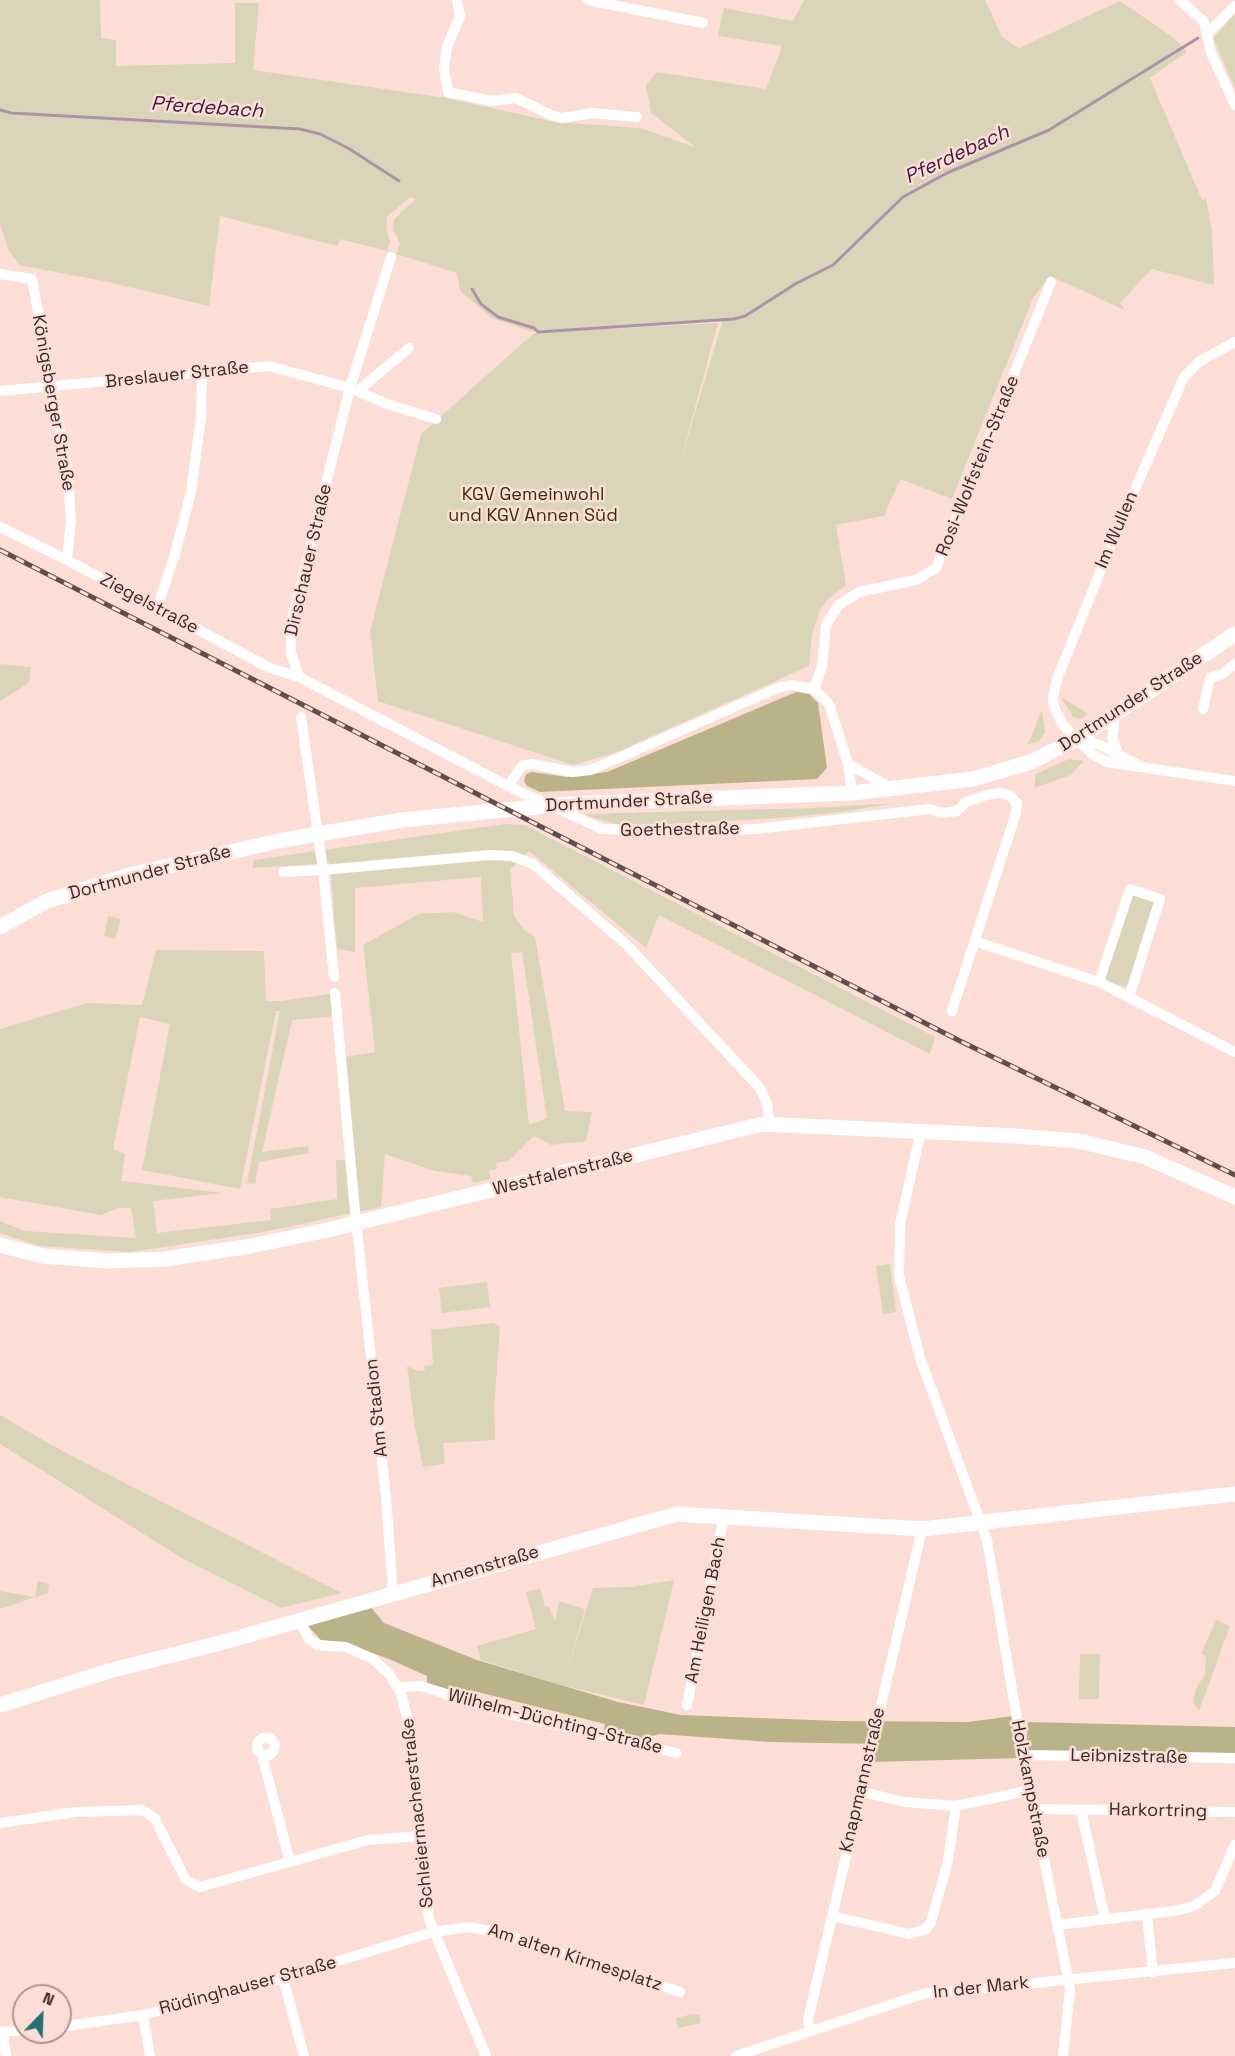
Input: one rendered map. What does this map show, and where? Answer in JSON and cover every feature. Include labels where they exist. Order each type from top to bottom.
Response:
[{"type":"street","points":[[457,0],[460,16],[447,47],[444,69],[448,92],[491,101],[516,98],[550,115],[562,118],[592,113],[637,117]]},
{"type":"street","points":[[588,0],[703,23]]},
{"type":"street","points":[[1180,0],[1204,22],[1211,53],[1235,105]]},
{"type":"street","points":[[1208,34],[1235,6]]},
{"type":"street","name":"Dirschauer Straße","points":[[299,677],[291,653],[291,623],[391,257]]},
{"type":"street","name":"Königsberger Straße","points":[[0,274],[32,279],[37,313],[54,388],[69,487],[71,520],[67,560]]},
{"type":"street","name":"Rosi-Wolfstein-Straße","points":[[814,689],[822,666],[826,625],[839,605],[859,592],[916,580],[936,568],[1051,282]]},
{"type":"street","name":"Im Wullen","points":[[1235,342],[1200,361],[1184,377],[1114,535],[1057,679],[1054,707],[1063,725],[1079,738],[1092,754],[1107,762],[1235,781]]},
{"type":"street","points":[[409,348],[355,389],[387,404],[436,420]]},
{"type":"street","name":"Breslauer Straße","points":[[0,391],[54,388],[273,366],[355,389]]},
{"type":"street","points":[[157,608],[173,562],[191,492],[201,417],[202,372]]},
{"type":"street","name":"Ziegelstraße","points":[[0,527],[270,668],[299,677]]},
{"type":"street","name":"Dortmunder Straße","points":[[0,927],[47,901],[144,871],[283,840],[336,831],[465,813],[567,804],[712,796],[852,793],[974,779],[1031,762],[1079,738],[1235,634]]},
{"type":"street","points":[[1203,709],[1210,678],[1222,674],[1235,664]]},
{"type":"street","points":[[299,677],[508,786],[522,766],[532,764],[573,772],[591,770],[780,687],[792,685],[814,689],[829,704],[848,764],[852,793]]},
{"type":"street","points":[[1115,716],[1112,737],[1120,757]]},
{"type":"street","points":[[301,717],[322,865],[334,977]]},
{"type":"street","points":[[1079,738],[1100,745],[1143,768]]},
{"type":"street","points":[[848,764],[894,789]]},
{"type":"street","name":"Goethestraße","points":[[508,786],[574,819],[615,832],[756,829],[930,809],[942,813],[957,811],[966,802],[1000,792],[1009,795],[1017,803],[1016,813],[977,942],[972,948],[952,1011]]},
{"type":"street","points":[[284,872],[322,865],[490,855],[512,856],[533,864],[626,944],[760,1088],[767,1104],[770,1124]]},
{"type":"street","points":[[1099,982],[1130,889],[1161,899],[1129,997]]},
{"type":"street","points":[[977,942],[1099,982],[1235,1052]]},
{"type":"street","points":[[335,993],[356,1223]]},
{"type":"street","name":"Westfalenstraße","points":[[0,1245],[43,1256],[69,1259],[147,1260],[245,1247],[356,1223],[757,1125],[921,1131]]},
{"type":"street","points":[[921,1131],[1048,1138],[1092,1144],[1162,1163],[1235,1197]]},
{"type":"street","name":"Holzkampstraße","points":[[921,1131],[907,1184],[899,1239],[902,1291],[920,1358],[987,1540],[1023,1755],[1070,1990],[1063,2056]]},
{"type":"street","name":"Am Stadion","points":[[356,1223],[386,1497],[393,1594]]},
{"type":"street","name":"Annenstraße","points":[[0,1705],[109,1671],[677,1514],[724,1515],[922,1529],[1235,1494]]},
{"type":"street","name":"Am Heiligen Bach","points":[[687,1706],[724,1515]]},
{"type":"street","name":"Knapmannstraße","points":[[810,2031],[807,2020],[922,1529]]},
{"type":"street","name":"Schleiermacherstraße","points":[[299,1620],[306,1635],[313,1642],[322,1646],[346,1647],[365,1654],[384,1668],[398,1687],[409,1725],[428,1908],[433,1932],[486,2056]]},
{"type":"street","name":"Wilhelm-Düchting-Straße","points":[[398,1687],[422,1686],[509,1714],[676,1753]]},
{"type":"street","points":[[262,1755],[290,1862]]},
{"type":"street","name":"Leibnizstraße","points":[[1023,1755],[1235,1758]]},
{"type":"street","points":[[859,1791],[904,1802],[956,1806],[1031,1790]]},
{"type":"street","points":[[832,1916],[909,1934],[926,1929],[931,1922],[951,1851],[956,1806]]},
{"type":"street","name":"Harkortring","points":[[1034,1809],[1235,1812]]},
{"type":"street","points":[[0,1823],[76,1812],[143,1810],[155,1819],[186,1880],[200,1887],[368,1840],[421,1836]]},
{"type":"street","name":"Harkortring","points":[[1081,1810],[1105,1919]]},
{"type":"street","points":[[1058,1925],[1181,1910],[1211,1895],[1221,1880],[1235,1845]]},
{"type":"street","points":[[1147,1915],[1153,1973]]},
{"type":"street","name":"Am alten Kirmesplatz","points":[[433,1932],[469,1927],[489,1930],[680,1992]]},
{"type":"street","name":"Rüdinghauser Straße","points":[[72,2025],[143,2015],[283,1978],[433,1932]]},
{"type":"street","name":"In der Mark","points":[[736,2056],[923,1994],[1068,1978],[1153,1973],[1235,1964]]},
{"type":"street","points":[[283,1978],[304,2056]]},
{"type":"street","points":[[143,2015],[150,2056]]},
{"type":"street","points":[[2,2032],[6,2056]]},
{"type":"green space","name":"KGV Gemeinwohl und KGV Annen Süd","points":[[0,0],[100,0],[101,38],[116,40],[116,66],[235,63],[235,3],[259,3],[253,70],[446,98],[555,122],[640,128],[695,147],[651,113],[646,85],[657,72],[766,89],[782,46],[718,36],[724,8],[793,21],[804,0],[985,0],[1002,37],[1019,48],[1120,1],[1174,38],[1187,52],[1150,78],[1202,200],[1206,199],[1212,231],[1214,285],[1152,269],[1120,303],[1125,310],[1050,276],[1033,298],[952,499],[900,479],[884,516],[836,525],[846,585],[827,600],[820,610],[812,634],[809,666],[617,752],[573,765],[378,701],[370,632],[421,434],[534,333],[718,323],[680,463],[723,319],[533,332],[492,318],[460,291],[457,273],[396,254],[400,244],[393,229],[394,219],[416,199],[410,197],[387,217],[386,228],[390,241],[387,251],[340,239],[338,246],[220,216],[209,306],[108,282],[19,265],[8,249],[0,224]]},
{"type":"green space","points":[[1235,14],[1235,88],[1213,38]]},
{"type":"green space","points":[[0,664],[31,667],[29,683],[0,701]]},
{"type":"green space","points":[[1061,697],[1088,714],[1081,719],[1073,717]]},
{"type":"green space","points":[[1042,710],[1045,733],[1039,741],[1028,744]]},
{"type":"green space","points":[[1069,759],[1084,761],[1071,775],[1034,788],[1036,774]]},
{"type":"green space","points":[[896,803],[782,818],[669,824],[614,824],[582,814],[813,808]]},
{"type":"green space","points":[[505,824],[525,825],[935,1037],[930,1054],[659,915],[646,948],[529,851],[510,870],[514,915],[524,930],[535,937],[565,1111],[592,1112],[586,1141],[551,1145],[534,1136],[510,1160],[496,1163],[497,1169],[489,1171],[491,1179],[473,1183],[471,1176],[435,1171],[385,1154],[381,1207],[263,1232],[131,1252],[40,1246],[0,1233],[0,1221],[25,1231],[136,1238],[131,1208],[118,1208],[101,1215],[0,1197],[0,1029],[87,1003],[142,1005],[156,950],[264,951],[266,1001],[335,993],[337,1016],[292,1020],[262,1152],[308,1146],[309,1153],[259,1162],[255,1184],[247,1183],[280,1011],[276,1011],[240,1189],[142,1170],[170,1024],[140,1017],[113,1149],[125,1154],[121,1181],[223,1193],[153,1201],[157,1233],[271,1220],[270,1209],[337,1199],[336,1160],[354,1160],[345,1057],[375,1052],[363,945],[419,914],[453,912],[483,922],[481,877],[355,888],[355,952],[337,949],[330,863],[252,868],[254,860]],"holes":[[[522,952],[547,1118],[529,1125],[511,953]]]},
{"type":"green space","points":[[1133,895],[1154,902],[1155,907],[1131,984],[1126,987],[1106,981],[1104,975],[1129,898]]},
{"type":"green space","points":[[108,916],[121,919],[115,939],[104,936]]},
{"type":"green space","points":[[890,1264],[896,1312],[883,1314],[876,1266]]},
{"type":"green space","points":[[487,1282],[490,1307],[442,1313],[439,1288]]},
{"type":"green space","points":[[493,1323],[500,1327],[494,1407],[495,1440],[443,1443],[445,1464],[423,1467],[407,1366],[418,1371],[425,1370],[424,1366],[433,1365],[431,1330]]},
{"type":"green space","points":[[0,1415],[66,1453],[342,1593],[281,1608],[185,1560],[0,1444]]},
{"type":"green space","points":[[674,1580],[644,1705],[562,1685],[481,1660],[477,1646],[536,1629],[526,1592],[540,1588],[545,1607],[549,1606],[555,1621],[559,1601],[585,1609],[565,1678],[593,1588],[632,1587]]},
{"type":"green space","points":[[38,1581],[49,1584],[48,1593],[0,1609],[0,1591],[35,1597]]},
{"type":"green space","points":[[1216,1620],[1230,1626],[1199,1711],[1193,1702],[1196,1688],[1205,1675],[1206,1656],[1201,1654]]},
{"type":"green space","points":[[1080,1654],[1100,1654],[1099,1699],[1079,1699]]},
{"type":"green space","points":[[699,2015],[701,2023],[678,2028],[676,2018]]},
{"type":"shaded area","points":[[796,692],[809,694],[818,703],[827,768],[817,779],[540,792],[527,786],[524,781],[526,774],[532,772],[567,777],[607,772]]},
{"type":"shaded area","points":[[369,1605],[384,1623],[477,1660],[618,1702],[681,1715],[839,1721],[968,1722],[1013,1716],[1021,1758],[871,1762],[876,1744],[770,1742],[659,1734],[643,1739],[604,1730],[605,1724],[470,1690],[467,1696],[427,1683],[427,1676],[389,1659],[345,1643],[321,1640],[307,1625]]},
{"type":"shaded area","points":[[1028,1722],[1235,1727],[1235,1753],[1026,1751]]},
{"type":"waterway","name":"Pferdebach","points":[[472,289],[481,304],[498,317],[534,328],[538,332],[734,319],[745,316],[797,283],[833,265],[903,197],[947,173],[1049,130],[1198,38]]},
{"type":"waterway","name":"Pferdebach","points":[[0,110],[11,113],[300,129],[320,134],[348,148],[399,181]]},
{"type":"railway","points":[[0,550],[960,1041],[1235,1175]]}]
